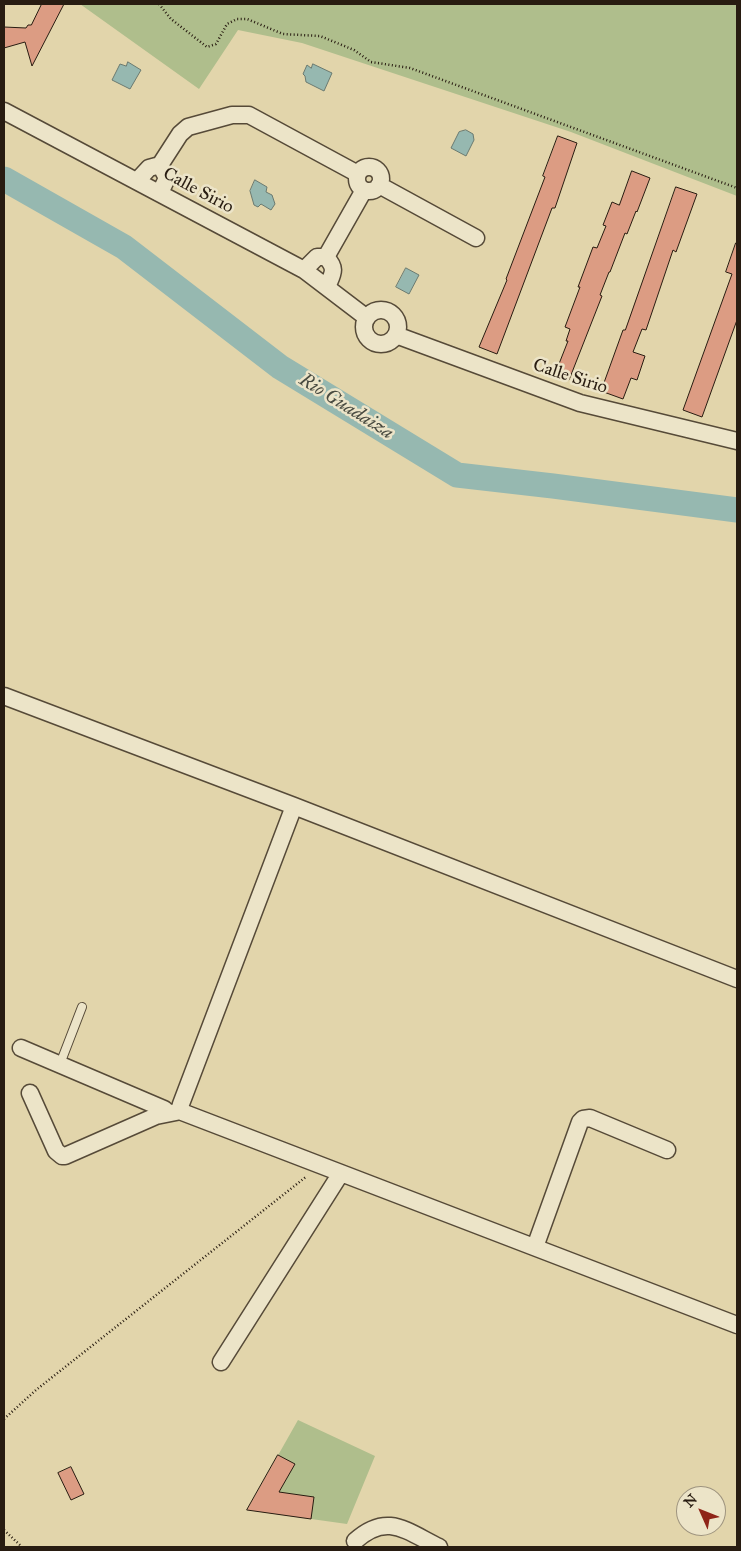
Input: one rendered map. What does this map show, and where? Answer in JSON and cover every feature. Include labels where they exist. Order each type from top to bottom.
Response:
[{"type":"street","name":"Calle Sirio","points":[[4,111],[304,270],[367,318]]},
{"type":"street","points":[[137,181],[149,168],[160,165],[180,134],[188,127],[232,114],[249,115],[358,174],[362,169],[368,167],[374,168],[379,173],[381,179],[371,188],[326,257]]},
{"type":"street","points":[[160,165],[167,178],[160,193]]},
{"type":"street","points":[[371,188],[476,238]]},
{"type":"street","points":[[304,270],[317,257],[326,257],[334,270],[327,287]]},
{"type":"street","points":[[382,310],[390,312],[396,318],[398,327],[396,335],[390,341],[382,344],[373,342],[366,335],[364,327],[367,318],[373,312],[382,310]]},
{"type":"street","name":"Calle Sirio","points":[[396,335],[580,403],[713,434],[737,442]]},
{"type":"street","points":[[4,696],[294,806],[737,979]]},
{"type":"street","points":[[30,1092],[56,1150],[62,1156],[156,1116],[175,1112],[181,1104],[294,806]]},
{"type":"street","points":[[21,1048],[164,1109],[184,1114],[318,1164],[737,1325]]},
{"type":"street","points":[[535,1247],[580,1122],[583,1119],[590,1118],[667,1150]]},
{"type":"street","points":[[221,1362],[341,1173]]},
{"type":"street","points":[[355,1541],[365,1532],[378,1526],[392,1525],[439,1547]]},
{"type":"lane","points":[[60,1064],[82,1007]]},
{"type":"path","points":[[160,4],[171,19],[207,47],[216,44],[227,24],[237,19],[247,19],[283,34],[320,36],[354,50],[371,62],[410,68],[737,188]]},
{"type":"path","points":[[4,1419],[81,1354],[314,1170],[318,1164]]},
{"type":"path","points":[[4,1530],[22,1547]]},
{"type":"green space","points":[[80,4],[737,4],[737,196],[571,132],[302,43],[238,30],[199,89]]},
{"type":"green space","points":[[298,1420],[375,1456],[347,1524],[247,1510]]},
{"type":"water","points":[[128,62],[141,70],[130,89],[112,80],[120,64],[126,66]]},
{"type":"water","points":[[313,64],[332,73],[324,91],[306,82],[303,74],[307,65],[311,68]]},
{"type":"water","points":[[466,130],[473,134],[474,140],[466,156],[451,148],[459,132]]},
{"type":"water","points":[[255,180],[267,187],[266,192],[272,195],[275,204],[271,210],[261,204],[258,207],[254,205],[250,191]]},
{"type":"water","points":[[406,268],[419,275],[409,294],[396,287]]},
{"type":"building","points":[[42,4],[64,4],[32,66],[25,42],[4,48],[4,27],[26,28],[28,25],[31,25]]},
{"type":"building","points":[[558,136],[577,143],[555,208],[552,208],[497,354],[479,347],[507,280]]},
{"type":"building","points":[[632,171],[650,178],[637,212],[627,234],[625,233],[609,272],[600,295],[602,296],[569,380],[555,374],[568,341],[566,341],[570,329],[565,327],[593,247],[597,248],[606,226],[603,225],[612,202],[619,205]]},
{"type":"building","points":[[676,187],[697,194],[676,252],[673,250],[646,330],[642,329],[633,352],[645,356],[637,380],[631,378],[623,399],[601,391]]},
{"type":"building","points":[[736,243],[737,320],[702,417],[683,410],[732,274],[726,272]]},
{"type":"building","points":[[278,1455],[295,1464],[279,1492],[314,1497],[311,1519],[247,1510]]},
{"type":"building","points":[[71,1467],[84,1494],[71,1500],[58,1473]]},
{"type":"waterway","name":"Rio Guadaiza","points":[[4,179],[124,247],[280,367],[457,475],[737,510]]}]
